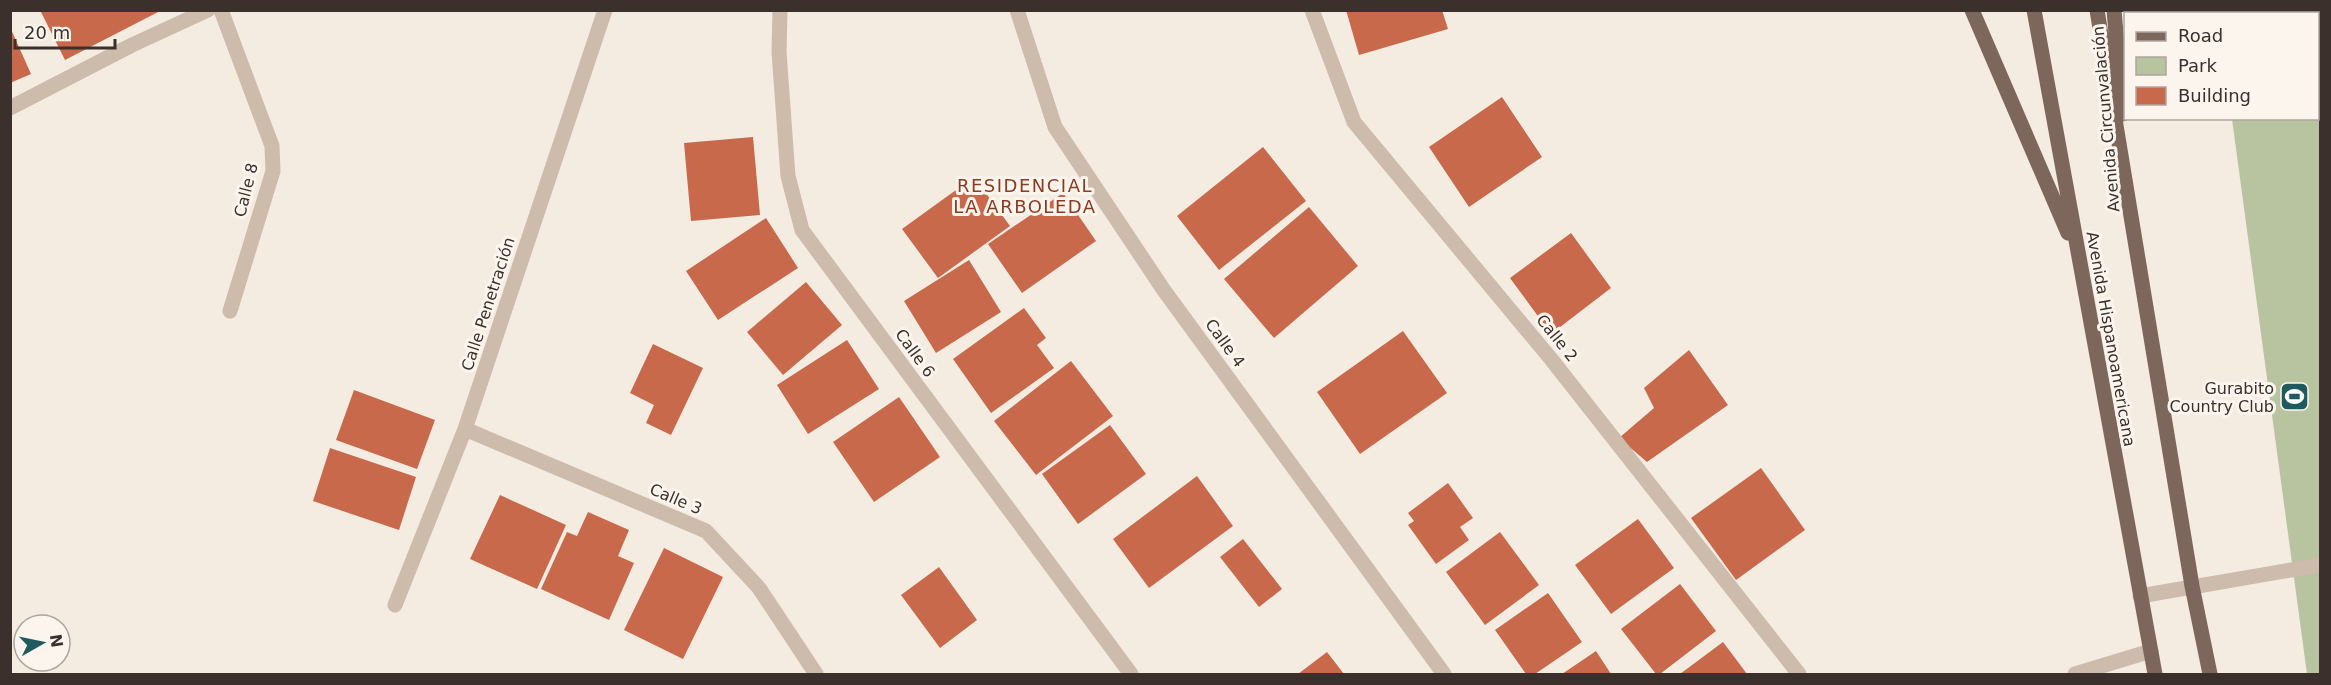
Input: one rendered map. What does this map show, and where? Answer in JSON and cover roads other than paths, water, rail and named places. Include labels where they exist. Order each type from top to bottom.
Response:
[{"type":"main road","points":[[1972,10],[2078,258]]},
{"type":"main road","name":"Avenida Hispanoamericana","points":[[2034,10],[2155,675]]},
{"type":"main road","points":[[2097,10],[2192,586],[2210,675]]},
{"type":"main road","name":"Avenida Circunvalación","points":[[2114,10],[2133,225]]},
{"type":"street","points":[[10,108],[132,45],[208,10]]},
{"type":"street","name":"Calle 8","points":[[221,10],[272,146],[273,171],[230,311]]},
{"type":"street","name":"Calle Penetración","points":[[395,605],[465,429],[605,10]]},
{"type":"street","name":"Calle 6","points":[[780,10],[779,52],[788,176],[802,230],[1131,675]]},
{"type":"street","name":"Calle 4","points":[[1017,10],[1055,127],[1163,289],[1444,675]]},
{"type":"street","name":"Calle 2","points":[[1312,10],[1354,122],[1551,359],[1799,675]]},
{"type":"street","name":"Calle 3","points":[[465,429],[706,531],[759,588],[816,675]]},
{"type":"street","points":[[2140,596],[2320,565]]},
{"type":"street","points":[[2075,675],[2151,651]]},
{"type":"place","name":"Gurabito Country Club","points":[[2295,397]]},
{"type":"district","name":"RESIDENCIAL LA ARBOLEDA","points":[[1025,195]]}]
